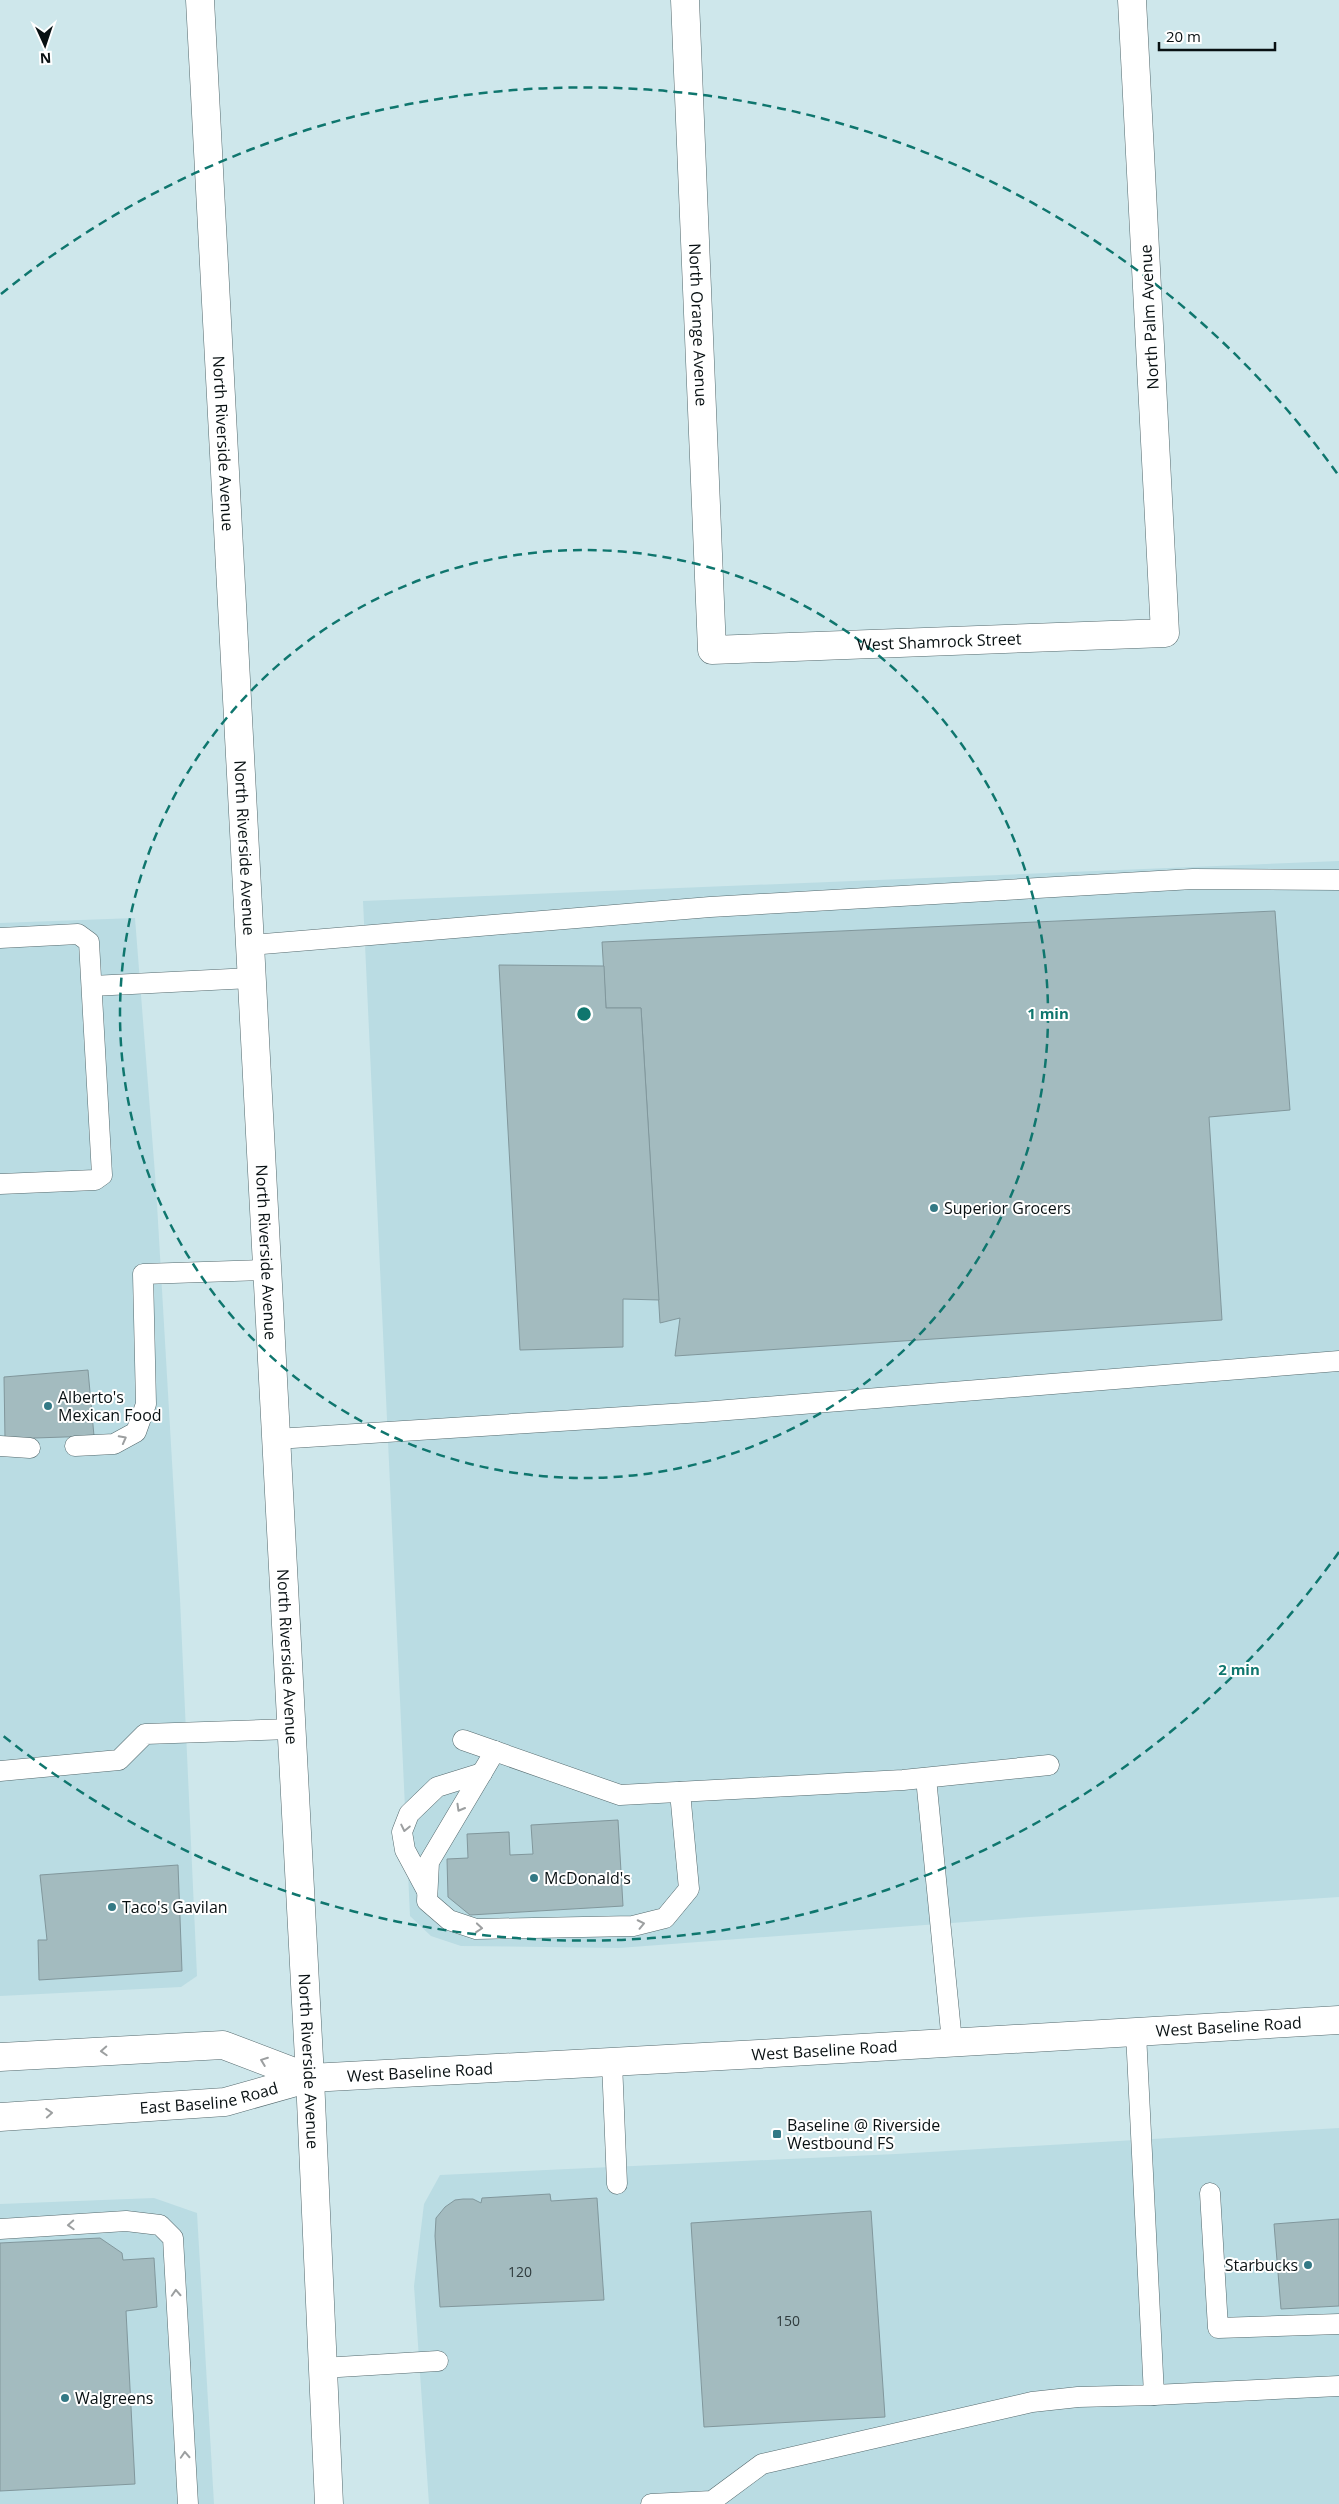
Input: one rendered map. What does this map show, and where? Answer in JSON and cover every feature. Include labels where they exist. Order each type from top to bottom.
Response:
[{"type":"main road","name":"North Riverside Avenue","points":[[200,0],[310,2078],[329,2504]]},
{"type":"main road","name":"North Orange Avenue","points":[[685,0],[712,650]]},
{"type":"main road","name":"North Palm Avenue","points":[[1132,0],[1165,633]]},
{"type":"main road","name":"West Shamrock Street","points":[[712,650],[1165,633]]},
{"type":"main road","name":"West Baseline Road","points":[[310,2078],[1136,2033],[1339,2020]]},
{"type":"main road","name":"East Baseline Road","points":[[0,2057],[223,2045],[310,2078]]},
{"type":"main road","name":"East Baseline Road","points":[[0,2117],[225,2102],[310,2078]]},
{"type":"lane","points":[[250,945],[710,907],[1193,879],[1339,880]]},
{"type":"lane","points":[[0,938],[78,934],[89,942],[102,1175],[95,1180],[0,1184]]},
{"type":"lane","points":[[92,986],[251,978]]},
{"type":"lane","points":[[75,1446],[114,1444],[136,1432],[146,1404],[143,1274],[267,1270]]},
{"type":"lane","points":[[276,1438],[703,1412],[1339,1361]]},
{"type":"lane","points":[[0,1446],[30,1448]]},
{"type":"lane","points":[[0,1771],[119,1760],[145,1734],[291,1729]]},
{"type":"lane","points":[[463,1740],[620,1795],[926,1778],[1048,1765]]},
{"type":"lane","points":[[495,1752],[429,1862],[427,1900],[449,1920],[476,1929],[634,1926],[665,1918],[689,1889],[680,1792]]},
{"type":"lane","points":[[427,1892],[405,1850],[402,1832],[409,1814],[437,1787],[482,1773]]},
{"type":"lane","points":[[926,1778],[952,2042]]},
{"type":"lane","points":[[1136,2033],[1154,2395]]},
{"type":"lane","points":[[612,2062],[617,2184]]},
{"type":"lane","points":[[1210,2193],[1218,2328],[1339,2324]]},
{"type":"lane","points":[[0,2229],[126,2221],[160,2225],[173,2238],[188,2504]]},
{"type":"lane","points":[[322,2368],[438,2361]]},
{"type":"lane","points":[[651,2504],[712,2501],[762,2464],[1032,2402],[1078,2398],[1339,2386]]},
{"type":"shaded area","points":[[1339,861],[1339,1897],[1030,1917],[619,1948],[461,1946],[431,1936],[410,1916],[363,901]]},
{"type":"shaded area","points":[[135,918],[156,1187],[180,1599],[197,1976],[181,1987],[0,1996],[0,923]]},
{"type":"shaded area","points":[[1339,2128],[1339,2504],[429,2504],[414,2286],[424,2204],[440,2175],[896,2154]]},
{"type":"shaded area","points":[[154,2198],[197,2213],[214,2504],[0,2504],[0,2204]]},
{"type":"building","name":"Superior Grocers","points":[[1275,911],[1290,1110],[1209,1117],[1222,1320],[675,1356],[680,1318],[660,1323],[641,1008],[606,1008],[602,942]]},
{"type":"building","points":[[499,965],[604,966],[606,1008],[641,1008],[659,1300],[623,1299],[623,1347],[520,1350]]},
{"type":"building","name":"Alberto's Mexican Food","points":[[88,1370],[94,1436],[5,1439],[4,1377]]},
{"type":"building","name":"McDonald's","points":[[618,1820],[623,1906],[470,1915],[448,1897],[447,1859],[468,1858],[467,1834],[509,1832],[510,1855],[533,1854],[531,1825]]},
{"type":"building","name":"Taco's Gavilan","points":[[178,1865],[182,1971],[39,1980],[38,1940],[47,1940],[40,1875]]},
{"type":"building","points":[[550,2194],[551,2201],[597,2198],[604,2300],[440,2307],[435,2236],[436,2218],[445,2207],[455,2200],[463,2199],[473,2199],[481,2203],[482,2198]]},
{"type":"building","points":[[871,2211],[885,2417],[704,2427],[691,2223]]},
{"type":"building","name":"Starbucks","points":[[1339,2219],[1339,2306],[1281,2309],[1274,2224]]},
{"type":"building","name":"Walgreens","points":[[100,2238],[122,2253],[123,2260],[154,2258],[157,2307],[126,2311],[135,2484],[0,2491],[0,2243]]},
{"type":"place","name":"Superior Grocers","points":[[934,1208]]},
{"type":"place","name":"Alberto's Mexican Food","points":[[48,1406]]},
{"type":"place","name":"McDonald's","points":[[534,1878]]},
{"type":"place","name":"Taco's Gavilan","points":[[112,1907]]},
{"type":"place","name":"Baseline @ Riverside Westbound FS","points":[[777,2134]]},
{"type":"place","name":"Starbucks","points":[[1308,2265]]},
{"type":"place","name":"Walgreens","points":[[65,2398]]}]
